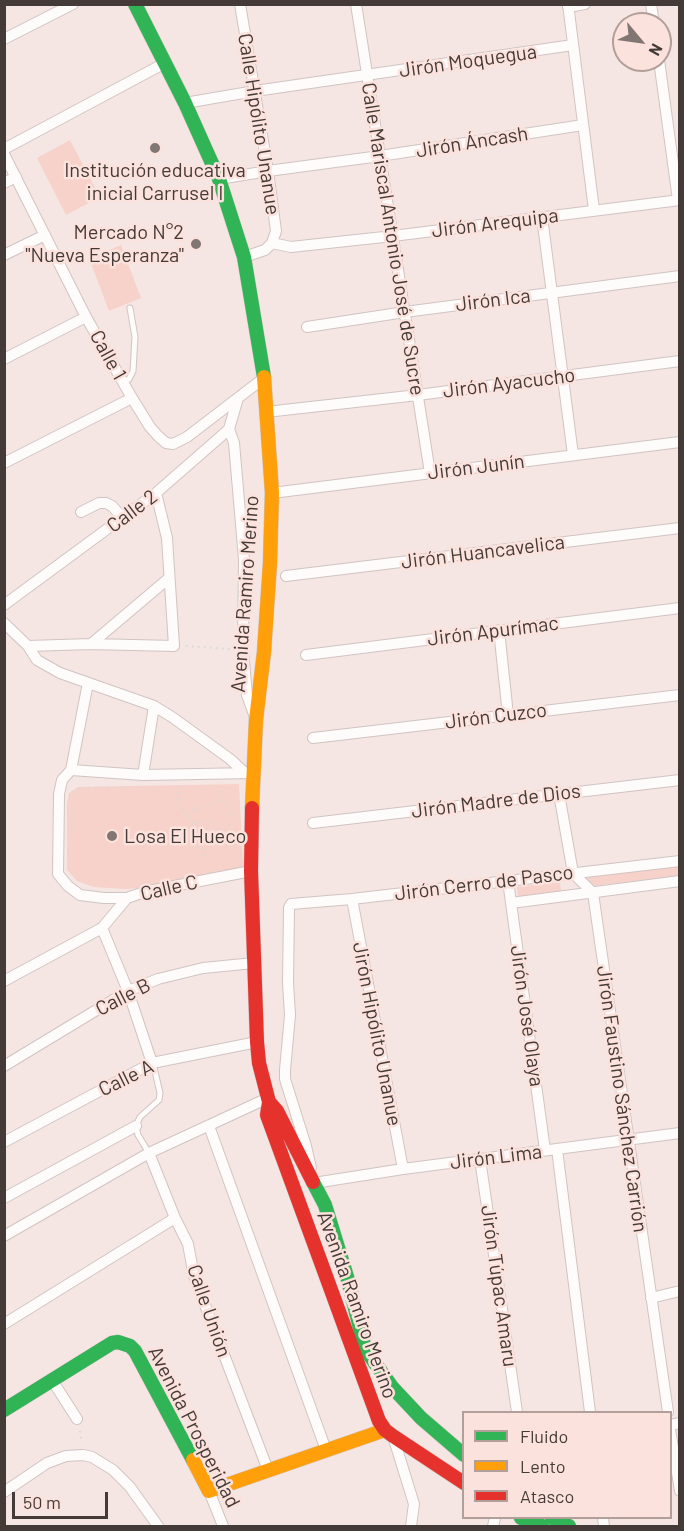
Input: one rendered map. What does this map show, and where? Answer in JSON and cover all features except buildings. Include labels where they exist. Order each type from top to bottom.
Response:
[{"type":"street","points":[[4,39],[73,4]]},
{"type":"street","name":"Avenida Ramiro Merino","points":[[135,4],[219,180],[244,256],[264,378],[272,493],[270,581],[249,773],[257,1042],[263,1082],[269,1100],[326,1205],[365,1349],[392,1387],[421,1418],[462,1453]]},
{"type":"street","name":"Calle Hipólito Unanue","points":[[240,4],[268,171],[276,231],[272,243]]},
{"type":"street","name":"Calle Mariscal Antonio José de Sucre","points":[[356,4],[430,473]]},
{"type":"street","points":[[585,4],[568,6],[594,210]]},
{"type":"street","name":"Jirón Moquegua","points":[[184,103],[573,45]]},
{"type":"street","points":[[4,149],[165,63]]},
{"type":"street","points":[[661,72],[679,200]]},
{"type":"street","name":"Jirón Áncash","points":[[219,180],[583,125]]},
{"type":"street","name":"Calle 1","points":[[4,154],[86,317],[132,398],[158,436],[173,444],[188,437],[264,378]]},
{"type":"street","points":[[4,183],[16,177]]},
{"type":"street","name":"Jirón Arequipa","points":[[272,243],[291,247],[679,200]]},
{"type":"street","points":[[542,217],[573,455]]},
{"type":"street","points":[[4,255],[45,235]]},
{"type":"street","points":[[244,256],[265,250],[272,243]]},
{"type":"street","name":"Jirón Ica","points":[[307,327],[680,276]]},
{"type":"street","points":[[4,359],[86,317]]},
{"type":"street","name":"Jirón Ayacucho","points":[[266,412],[680,361]]},
{"type":"street","points":[[4,463],[132,398]]},
{"type":"street","points":[[238,398],[229,429],[234,443],[243,542],[243,650],[247,695],[256,720]]},
{"type":"street","name":"Calle 2","points":[[4,605],[156,493],[229,429]]},
{"type":"street","name":"Jirón Junín","points":[[272,493],[680,442]]},
{"type":"street","points":[[28,645],[174,646],[167,538],[156,493]]},
{"type":"street","points":[[81,512],[99,503],[106,503],[123,518]]},
{"type":"street","name":"Jirón Huancavelica","points":[[286,576],[680,528]]},
{"type":"street","points":[[91,644],[169,578]]},
{"type":"street","name":"Jirón Apurímac","points":[[306,655],[680,608]]},
{"type":"street","points":[[4,623],[28,645],[38,660],[60,673],[154,706],[249,773]]},
{"type":"street","points":[[499,630],[508,715]]},
{"type":"street","points":[[88,683],[71,770],[62,780],[59,794],[58,874],[80,895],[128,898]]},
{"type":"street","name":"Jirón Cuzco","points":[[313,738],[680,695]]},
{"type":"street","points":[[143,775],[154,706]]},
{"type":"street","points":[[71,770],[143,775],[249,773]]},
{"type":"street","name":"Jirón Madre de Dios","points":[[313,823],[680,780]]},
{"type":"street","points":[[559,794],[573,873],[593,892]]},
{"type":"street","name":"Jirón Cerro de Pasco","points":[[313,1181],[311,1165],[285,1079],[290,1022],[288,983],[291,904],[680,861]]},
{"type":"street","name":"Calle C","points":[[4,981],[102,928],[128,898],[144,892],[251,871]]},
{"type":"street","name":"Jirón José Olaya","points":[[508,881],[545,1150]]},
{"type":"street","name":"Jirón Cerro de Pasco","points":[[511,903],[680,881]]},
{"type":"street","name":"Jirón Faustino Sánchez Carrión","points":[[593,892],[668,1411]]},
{"type":"street","name":"Jirón Hipólito Unanue","points":[[352,898],[403,1169]]},
{"type":"street","points":[[102,928],[128,991],[152,1063]]},
{"type":"street","name":"Calle B","points":[[4,1066],[128,991],[158,979],[203,968],[254,963]]},
{"type":"street","name":"Calle A","points":[[4,1142],[152,1063],[257,1042]]},
{"type":"street","points":[[4,1236],[149,1153],[269,1100]]},
{"type":"street","name":"Avenida Ramiro Merino","points":[[269,1100],[267,1115],[379,1421],[389,1433]]},
{"type":"street","points":[[4,1198],[136,1126]]},
{"type":"street","points":[[209,1126],[326,1450]]},
{"type":"street","name":"Jirón Lima","points":[[313,1181],[680,1133]]},
{"type":"street","points":[[557,1149],[590,1411]]},
{"type":"street","name":"Calle Unión","points":[[149,1153],[188,1244],[194,1276],[268,1470]]},
{"type":"street","name":"Jirón Túpac Amaru","points":[[480,1159],[517,1411]]},
{"type":"street","points":[[4,1324],[175,1218]]},
{"type":"street","points":[[651,1298],[680,1292]]},
{"type":"street","name":"Avenida Prosperidad","points":[[4,1410],[112,1343],[118,1342],[130,1346],[135,1351],[209,1491],[223,1527]]},
{"type":"street","points":[[52,1380],[77,1419]]},
{"type":"street","points":[[389,1433],[414,1504],[410,1526]]},
{"type":"street","points":[[209,1491],[326,1450],[389,1433],[462,1482]]},
{"type":"street","points":[[672,1440],[680,1491]]},
{"type":"street","points":[[4,1492],[47,1463],[66,1456],[83,1455],[92,1457],[113,1470],[130,1487],[157,1526]]},
{"type":"street","points":[[523,1519],[542,1527]]},
{"type":"street","points":[[554,1519],[569,1527]]},
{"type":"lane","points":[[123,382],[129,379],[134,371],[135,337],[130,308]]},
{"type":"lane","points":[[149,1153],[138,1135],[136,1126],[140,1118],[159,1100],[160,1093],[152,1063]]},
{"type":"path","points":[[174,646],[243,650]]},
{"type":"path","points":[[178,774],[179,806],[196,824]]},
{"type":"path","points":[[217,786],[234,816]]},
{"type":"path","points":[[70,794],[79,788],[133,787]]},
{"type":"path","points":[[186,813],[214,804],[224,798]]},
{"type":"path","points":[[240,820],[240,813],[234,816],[230,822],[230,828],[231,834],[237,838],[241,839],[241,833]]},
{"type":"path","points":[[204,821],[208,821],[219,830],[217,844],[209,849],[203,850],[195,846],[191,838],[192,829],[196,824],[204,821]]},
{"type":"path","points":[[219,830],[230,828]]},
{"type":"path","points":[[202,880],[203,850]]},
{"type":"path","points":[[77,1419],[83,1455]]},
{"type":"shaded area","points":[[70,140],[100,197],[66,215],[37,158]]},
{"type":"shaded area","points":[[121,245],[141,298],[109,311],[89,258]]},
{"type":"shaded area","points":[[239,784],[243,867],[125,889],[94,887],[77,881],[67,870],[67,804],[69,793],[78,787]]},
{"type":"shaded area","points":[[679,866],[679,876],[592,886],[586,879],[590,877]]},
{"type":"shaded area","points":[[560,882],[561,891],[518,897],[517,887]]},
{"type":"traffic: fast","points":[[135,4],[185,103],[219,179],[244,257],[264,377]]},
{"type":"traffic: fast","points":[[313,1182],[325,1205],[348,1280],[365,1349],[392,1387],[421,1418],[462,1453]]},
{"type":"traffic: fast","points":[[4,1410],[112,1343],[118,1342],[130,1346],[135,1351],[193,1460]]},
{"type":"traffic: fast","points":[[524,1519],[542,1526]]},
{"type":"traffic: fast","points":[[554,1519],[569,1526]]},
{"type":"traffic: slow","points":[[252,808],[256,720],[264,652],[270,563],[272,493],[264,377]]},
{"type":"traffic: slow","points":[[193,1460],[209,1491],[385,1430]]},
{"type":"traffic: jam","points":[[252,808],[251,871],[259,1063],[269,1102],[277,1111],[313,1182]]},
{"type":"traffic: jam","points":[[269,1102],[267,1115],[379,1421],[393,1436],[462,1482]]},
{"type":"place","name":"Institución educativa inicial Carrusel I","points":[[155,148]]},
{"type":"place","name":"Mercado N°2 \"Nueva Esperanza\"","points":[[196,244]]},
{"type":"place","name":"Losa El Hueco","points":[[112,836]]}]
